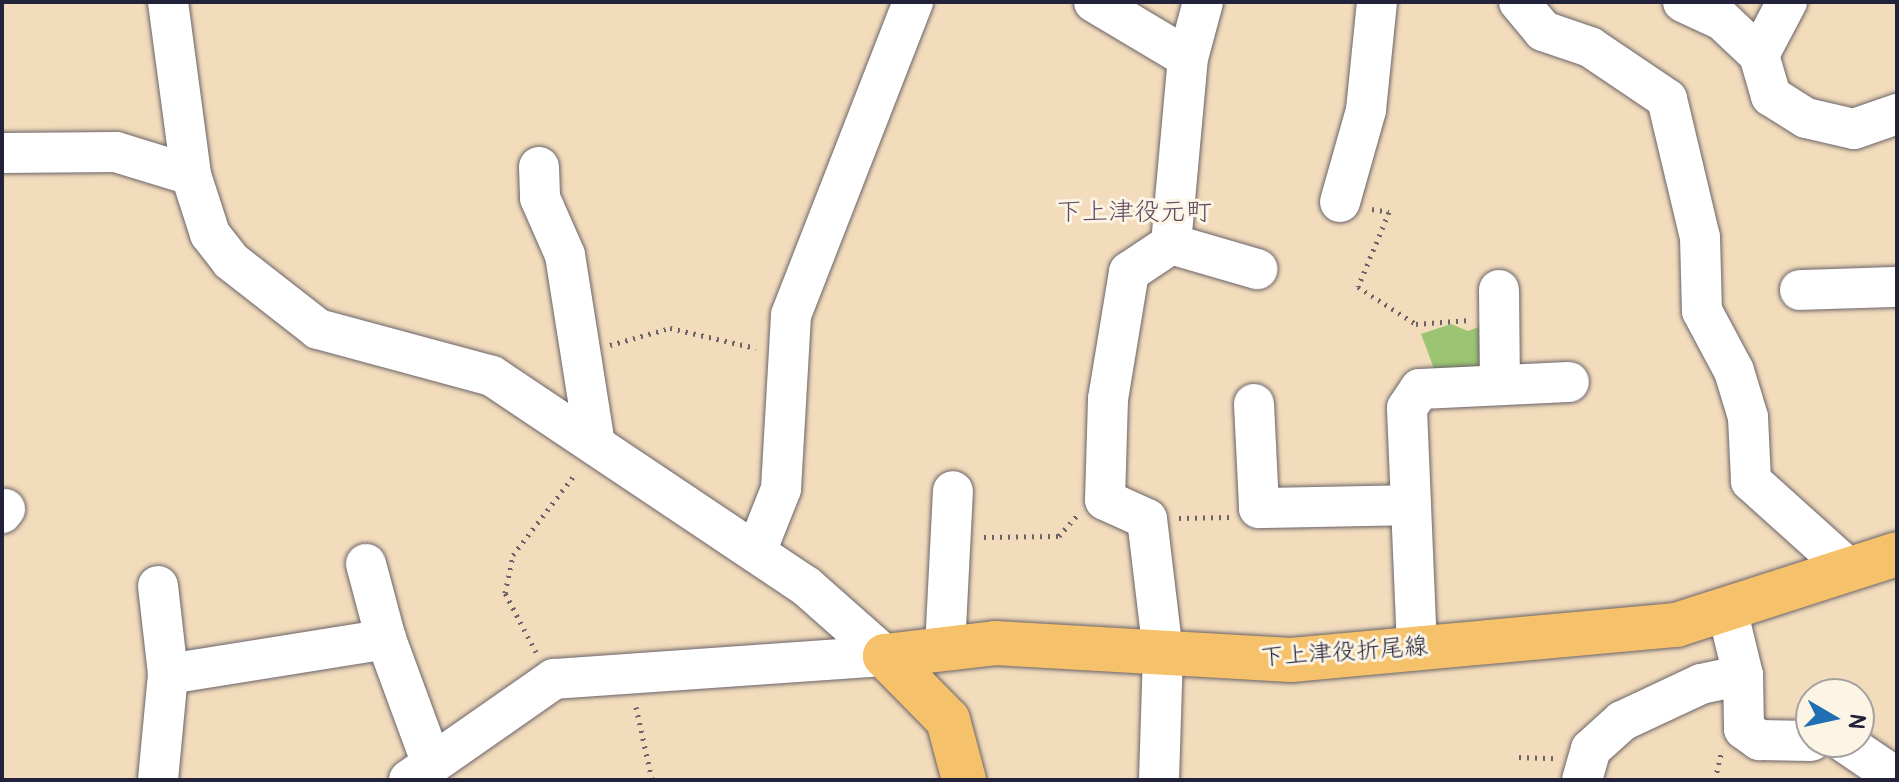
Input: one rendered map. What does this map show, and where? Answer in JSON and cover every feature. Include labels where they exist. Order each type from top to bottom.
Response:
[{"type":"main road","name":"下上津役折尾線","points":[[885,656],[995,643],[1291,660],[1417,648],[1728,613],[1886,560]]},
{"type":"main road","points":[[885,656],[948,720],[964,780]]},
{"type":"street","points":[[168,2],[191,175],[210,234],[231,261],[318,329],[492,376],[756,552],[885,656]]},
{"type":"street","points":[[756,552],[781,489],[791,315],[913,2]]},
{"type":"street","points":[[1094,2],[1188,58]]},
{"type":"street","points":[[1171,244],[1188,58],[1203,2]]},
{"type":"street","points":[[1340,202],[1366,110],[1377,2]]},
{"type":"street","points":[[1519,2],[1543,31],[1590,47],[1667,99],[1689,185],[1702,311],[1734,371],[1748,417],[1751,481],[1886,560]]},
{"type":"street","points":[[1683,2],[1722,20],[1759,55],[1771,96],[1806,118],[1854,129],[1897,114]]},
{"type":"street","points":[[1759,55],[1787,2]]},
{"type":"street","points":[[2,153],[116,152],[191,175]]},
{"type":"street","points":[[539,167],[540,198],[565,255],[583,352],[595,445]]},
{"type":"street","points":[[1159,780],[1163,653],[1147,519],[1105,500],[1108,399],[1129,272],[1171,244],[1257,269]]},
{"type":"street","points":[[1800,290],[1897,287]]},
{"type":"street","points":[[1499,299],[1500,385]]},
{"type":"street","points":[[1417,648],[1407,408],[1420,389],[1569,382]]},
{"type":"street","points":[[1254,404],[1259,508],[1411,505]]},
{"type":"street","points":[[945,648],[953,491]]},
{"type":"street","points":[[366,564],[421,772],[554,679],[632,670],[885,656]]},
{"type":"street","points":[[158,586],[168,674],[158,780]]},
{"type":"street","points":[[1728,613],[1743,675],[1744,729],[1759,740],[1795,741]]},
{"type":"street","points":[[168,674],[386,639]]},
{"type":"street","points":[[1582,780],[1591,749],[1622,721],[1701,684],[1743,675]]},
{"type":"street","points":[[1868,758],[1897,778]]},
{"type":"path","points":[[1340,202],[1389,212],[1358,287],[1416,324],[1451,316],[1465,322],[1499,299]]},
{"type":"path","points":[[583,352],[670,328],[788,355]]},
{"type":"path","points":[[554,679],[505,593],[529,528],[595,445]]},
{"type":"path","points":[[949,537],[1059,536],[1082,509],[1105,500]]},
{"type":"path","points":[[1147,519],[1246,516],[1259,508]]},
{"type":"path","points":[[632,670],[652,780]]},
{"type":"green space","points":[[1451,324],[1468,331],[1487,324],[1478,372],[1436,374],[1421,334]]},
{"type":"district","name":"下上津役元町","points":[[1134,213]]}]
